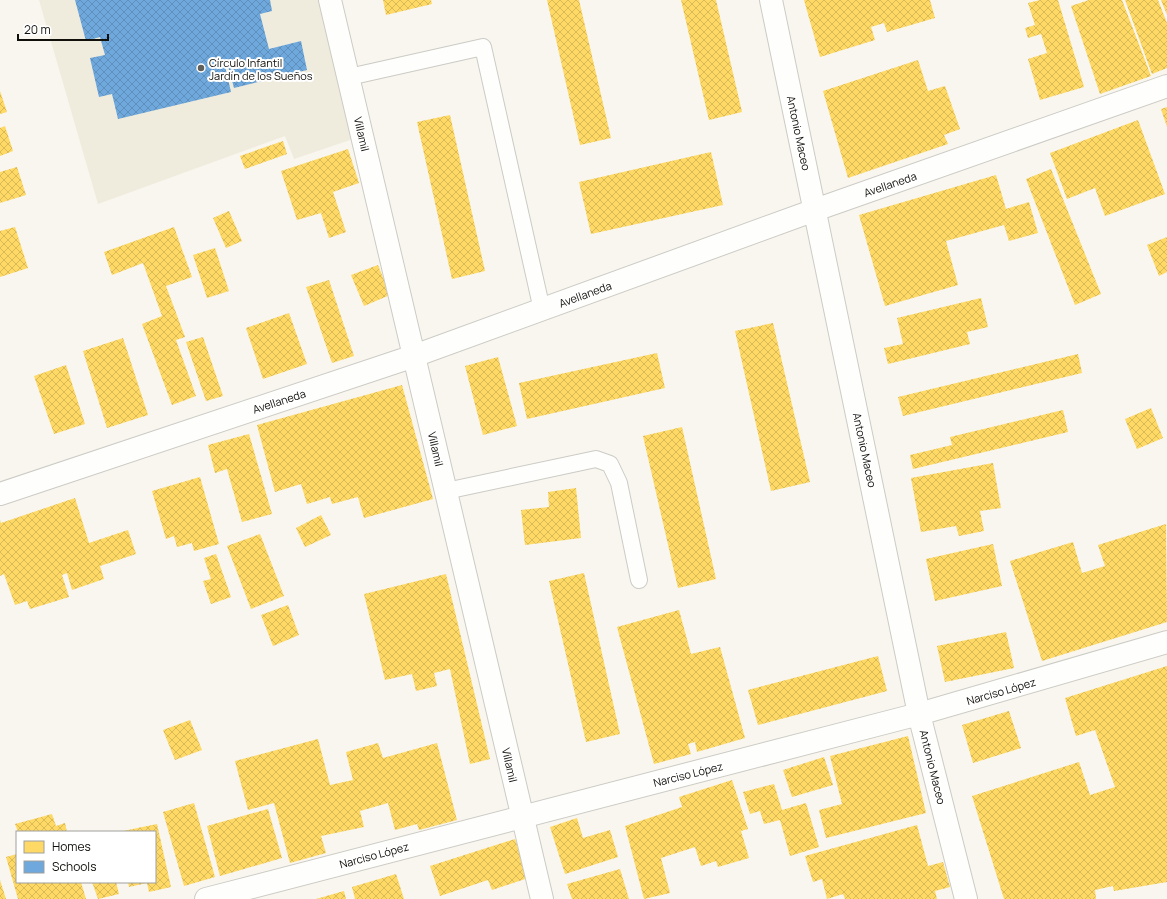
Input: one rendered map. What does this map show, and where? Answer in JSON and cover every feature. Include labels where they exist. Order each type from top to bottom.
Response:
[{"type":"street","name":"Villamil","points":[[330,0],[542,899]]},
{"type":"street","name":"Antonio Maceo","points":[[772,0],[919,714],[966,899]]},
{"type":"street","name":"Avellaneda","points":[[0,494],[414,356],[815,210],[1167,86]]},
{"type":"street","name":"Narciso López","points":[[206,899],[919,714],[1167,642]]},
{"type":"lane","points":[[348,76],[484,47],[542,310]]},
{"type":"lane","points":[[446,491],[596,459],[610,464],[619,483],[639,580]]},
{"type":"shaded area","name":"Círculo Infantil Jardín de los Sueños","points":[[39,0],[326,0],[359,137],[294,159],[285,136],[98,204]]},
{"type":"building: Homes","points":[[383,0],[431,0],[432,4],[386,15]]},
{"type":"building: Homes","points":[[547,0],[579,0],[611,138],[580,145]]},
{"type":"building: Homes","points":[[681,0],[716,0],[742,112],[709,120]]},
{"type":"building: Homes","points":[[804,0],[930,0],[935,18],[887,32],[884,23],[871,27],[875,40],[820,57]]},
{"type":"building: Homes","points":[[1040,0],[1058,0],[1084,87],[1040,100],[1028,59],[1047,53],[1041,34],[1028,38],[1025,28],[1035,25],[1028,3]]},
{"type":"building: Homes","points":[[1089,0],[1122,0],[1151,76],[1100,94],[1071,6]]},
{"type":"building: Homes","points":[[1125,0],[1158,0],[1167,23],[1167,68],[1152,74]]},
{"type":"building: Homes","points":[[1161,0],[1167,0],[1167,15]]},
{"type":"building: Homes","points":[[918,60],[928,91],[945,86],[960,129],[944,135],[948,144],[848,178],[823,91]]},
{"type":"building: Homes","points":[[0,91],[7,112],[0,114]]},
{"type":"building: Homes","points":[[1167,107],[1167,127],[1161,109]]},
{"type":"building: Homes","points":[[450,115],[485,271],[452,279],[417,122]]},
{"type":"building: Homes","points":[[1138,120],[1165,194],[1105,216],[1095,188],[1067,199],[1050,153]]},
{"type":"building: Homes","points":[[5,126],[13,151],[0,156],[0,128]]},
{"type":"building: Homes","points":[[283,141],[287,154],[245,169],[240,156]]},
{"type":"building: Homes","points":[[348,149],[359,183],[333,192],[346,232],[329,238],[321,213],[297,220],[281,171]]},
{"type":"building: Homes","points":[[711,152],[723,205],[591,234],[579,182]]},
{"type":"building: Homes","points":[[17,167],[26,195],[0,203],[0,172]]},
{"type":"building: Homes","points":[[1051,169],[1101,294],[1075,305],[1026,179]]},
{"type":"building: Homes","points":[[996,175],[1006,209],[1029,202],[1038,233],[1009,241],[1004,225],[946,241],[958,285],[885,306],[859,215]]},
{"type":"building: Homes","points":[[229,211],[242,241],[226,248],[213,218]]},
{"type":"building: Homes","points":[[15,227],[28,268],[0,277],[0,231]]},
{"type":"building: Homes","points":[[174,227],[192,277],[166,286],[185,337],[176,340],[196,396],[172,405],[142,324],[162,316],[143,263],[112,275],[104,252]]},
{"type":"building: Homes","points":[[1167,237],[1167,272],[1159,276],[1147,245]]},
{"type":"building: Homes","points":[[215,248],[229,291],[207,298],[193,255]]},
{"type":"building: Homes","points":[[378,265],[390,295],[364,306],[351,275]]},
{"type":"building: Homes","points":[[329,280],[354,356],[332,363],[306,287]]},
{"type":"building: Homes","points":[[981,298],[988,327],[967,332],[970,344],[888,364],[884,348],[903,344],[897,318]]},
{"type":"building: Homes","points":[[289,313],[307,364],[263,379],[246,328]]},
{"type":"building: Homes","points":[[773,323],[810,482],[771,491],[735,331]]},
{"type":"building: Homes","points":[[203,337],[223,396],[206,401],[186,342]]},
{"type":"building: Homes","points":[[123,338],[148,415],[107,428],[83,351]]},
{"type":"building: Homes","points":[[657,353],[665,388],[527,419],[519,383]]},
{"type":"building: Homes","points":[[1078,354],[1082,373],[903,416],[898,397]]},
{"type":"building: Homes","points":[[498,357],[517,426],[483,435],[465,366]]},
{"type":"building: Homes","points":[[66,365],[85,424],[54,434],[34,376]]},
{"type":"building: Homes","points":[[402,385],[433,499],[364,518],[358,497],[332,504],[330,497],[307,504],[301,484],[275,492],[257,425]]},
{"type":"building: Homes","points":[[1151,408],[1163,438],[1137,449],[1125,419]]},
{"type":"building: Homes","points":[[1063,410],[1068,432],[913,469],[910,455],[952,445],[950,437]]},
{"type":"building: Homes","points":[[682,427],[716,579],[678,588],[643,436]]},
{"type":"building: Homes","points":[[249,434],[272,514],[242,522],[227,469],[215,473],[208,445]]},
{"type":"building: Homes","points":[[993,463],[1001,508],[980,511],[984,531],[959,536],[956,526],[921,532],[911,478]]},
{"type":"building: Homes","points":[[200,477],[219,544],[194,551],[192,543],[177,547],[174,536],[166,539],[152,491]]},
{"type":"building: Homes","points":[[576,488],[581,538],[525,545],[521,510],[549,507],[548,492]]},
{"type":"building: Homes","points":[[75,498],[89,543],[128,530],[136,554],[100,566],[104,579],[72,590],[67,573],[62,575],[69,597],[30,609],[27,601],[15,605],[4,574],[0,576],[0,520],[1,523]]},
{"type":"building: Homes","points":[[321,515],[331,535],[305,547],[296,528]]},
{"type":"building: Homes","points":[[1166,524],[1167,622],[1042,661],[1010,561],[1073,542],[1082,573],[1105,566],[1098,545]]},
{"type":"building: Homes","points":[[260,534],[284,596],[251,609],[227,546]]},
{"type":"building: Homes","points":[[993,544],[1002,586],[935,601],[926,559]]},
{"type":"building: Homes","points":[[216,554],[231,597],[211,604],[203,581],[211,579],[204,558]]},
{"type":"building: Homes","points":[[584,573],[620,734],[586,742],[549,581]]},
{"type":"building: Homes","points":[[446,574],[490,759],[470,764],[450,669],[434,673],[437,686],[416,691],[412,674],[385,680],[364,594]]},
{"type":"building: Homes","points":[[288,605],[299,635],[273,646],[261,615]]},
{"type":"building: Homes","points":[[679,610],[691,654],[720,647],[745,738],[697,752],[695,742],[688,744],[691,754],[654,764],[617,627]]},
{"type":"building: Homes","points":[[1006,632],[1014,668],[945,682],[937,646]]},
{"type":"building: Homes","points":[[878,656],[887,691],[758,725],[748,690]]},
{"type":"building: Homes","points":[[1167,666],[1167,882],[1114,891],[1113,886],[1095,890],[1096,899],[1004,899],[972,796],[1079,762],[1090,795],[1115,787],[1095,730],[1076,736],[1065,698]]},
{"type":"building: Homes","points":[[1009,711],[1021,748],[973,763],[962,725]]},
{"type":"building: Homes","points":[[190,720],[202,750],[175,760],[163,730]]},
{"type":"building: Homes","points":[[908,736],[926,813],[826,838],[819,810],[842,804],[830,756]]},
{"type":"building: Homes","points":[[318,739],[330,785],[353,780],[346,752],[378,743],[383,758],[437,743],[457,820],[419,830],[417,824],[395,830],[388,803],[360,811],[364,827],[321,836],[326,853],[290,863],[274,803],[248,810],[235,761]]},
{"type":"building: Homes","points":[[824,757],[833,785],[792,797],[783,770]]},
{"type":"building: Homes","points":[[732,780],[748,829],[741,831],[749,858],[718,867],[716,861],[701,866],[695,847],[661,858],[670,893],[644,899],[625,826],[682,807],[679,797]]},
{"type":"building: Homes","points":[[774,784],[782,810],[806,803],[819,847],[790,856],[780,820],[764,824],[760,811],[750,814],[743,792]]},
{"type":"building: Homes","points":[[194,803],[215,877],[184,886],[163,812]]},
{"type":"building: Homes","points":[[268,809],[282,858],[220,876],[207,826]]},
{"type":"building: Homes","points":[[52,814],[56,826],[65,823],[67,831],[18,831],[15,824]]},
{"type":"building: Homes","points":[[577,818],[583,838],[610,830],[618,857],[565,874],[550,827]]},
{"type":"building: Homes","points":[[157,824],[171,887],[149,892],[147,883],[156,883],[156,831],[123,831]]},
{"type":"building: Homes","points":[[917,825],[928,866],[943,862],[950,887],[935,891],[937,899],[845,899],[843,894],[827,899],[822,879],[813,882],[805,856]]},
{"type":"building: Homes","points":[[515,839],[528,878],[492,890],[488,880],[440,896],[430,866]]},
{"type":"building: Homes","points":[[16,854],[16,883],[81,883],[86,899],[18,899],[6,857]]},
{"type":"building: Homes","points":[[620,869],[629,899],[572,899],[567,884]]},
{"type":"building: Homes","points":[[396,874],[404,899],[355,899],[352,887]]},
{"type":"building: Homes","points":[[0,880],[6,899],[0,899]]},
{"type":"building: Homes","points":[[92,883],[116,883],[119,894],[98,899]]},
{"type":"building: Homes","points":[[128,883],[147,883],[129,887]]},
{"type":"building: Homes","points":[[344,891],[346,899],[316,899]]},
{"type":"building: Schools","points":[[75,0],[270,0],[272,11],[260,14],[269,49],[301,41],[307,70],[234,88],[228,66],[225,66],[231,92],[118,119],[112,94],[99,97],[90,58],[105,55],[100,37],[86,41]]},
{"type":"place","name":"Círculo Infantil Jardín de los Sueños","points":[[201,68]]}]
